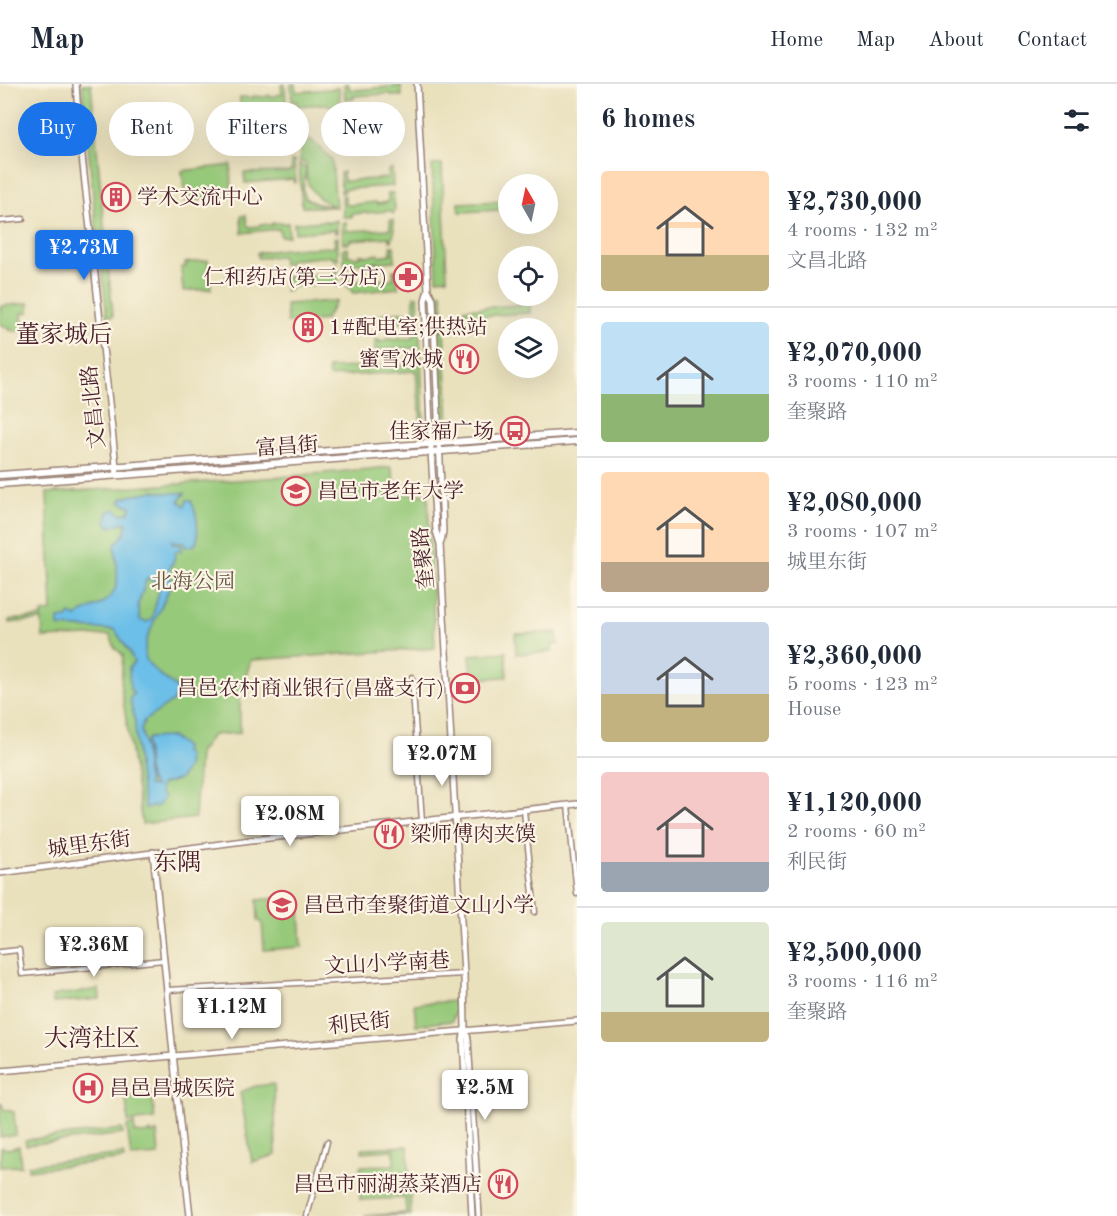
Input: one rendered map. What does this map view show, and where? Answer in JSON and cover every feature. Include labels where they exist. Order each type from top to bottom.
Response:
[{"type":"main road","name":"富昌街","points":[[0,475],[577,433]]},
{"type":"main road","name":"富昌街","points":[[0,484],[577,441]]},
{"type":"street","name":"文昌北路","points":[[76,84],[80,141],[117,475]]},
{"type":"street","name":"奎聚路","points":[[417,84],[428,290],[425,300],[431,452],[436,531],[441,544],[456,817],[464,974],[465,1029],[463,1039],[472,1216]]},
{"type":"street","points":[[0,221],[23,219]]},
{"type":"street","points":[[428,290],[433,299],[443,531],[441,544]]},
{"type":"street","points":[[412,678],[422,821]]},
{"type":"street","name":"城里东街","points":[[0,873],[153,852],[577,804]]},
{"type":"street","points":[[568,805],[577,894]]},
{"type":"street","points":[[524,811],[535,912]]},
{"type":"street","points":[[153,852],[190,1216]]},
{"type":"street","points":[[0,952],[19,950],[21,974],[165,960]]},
{"type":"street","name":"文山小学南巷","points":[[168,990],[464,974]]},
{"type":"street","name":"利民街","points":[[0,1071],[577,1021]]},
{"type":"street","name":"奎聚路","points":[[465,1029],[468,1039],[479,1216]]},
{"type":"street","points":[[307,1216],[327,1142]]},
{"type":"green space","points":[[82,84],[91,84],[93,102],[84,102]]},
{"type":"green space","points":[[285,84],[286,102],[240,102],[240,97],[253,98],[253,96],[269,95],[270,97],[282,94],[281,85]]},
{"type":"green space","points":[[291,84],[295,84],[296,92],[339,88],[340,99],[338,102],[321,102],[321,104],[309,105],[309,102],[292,102]]},
{"type":"green space","points":[[344,84],[349,84],[349,89],[355,90],[401,86],[402,96],[391,94],[354,96],[354,99],[345,99]]},
{"type":"green space","points":[[309,140],[321,149],[321,156],[329,156],[332,159],[336,207],[302,207],[299,164],[306,169],[303,190],[305,198],[317,204],[334,206],[314,192],[308,184],[306,164],[299,161],[300,156],[309,156]]},
{"type":"green space","points":[[97,149],[105,236],[97,236],[89,156],[97,156]]},
{"type":"green space","points":[[291,161],[294,161],[296,182],[294,183],[294,179],[245,183],[244,173],[288,172],[292,170]]},
{"type":"green space","points":[[442,164],[447,278],[437,279],[432,165]]},
{"type":"green space","points":[[231,165],[232,196],[186,201],[182,171]]},
{"type":"green space","points":[[392,169],[393,186],[344,189],[344,193],[341,193],[340,173],[343,172],[344,181],[388,178],[388,170]]},
{"type":"green space","points":[[388,193],[393,193],[395,209],[393,214],[391,211],[352,214],[352,217],[343,217],[342,196],[345,196],[345,204],[349,205],[376,202],[377,204],[388,202]]},
{"type":"green space","points":[[498,201],[498,210],[459,212],[458,203]]},
{"type":"green space","points":[[246,215],[247,225],[250,227],[260,224],[288,223],[289,236],[280,236],[279,229],[242,233],[241,216]]},
{"type":"green space","points":[[337,220],[337,233],[335,230],[295,233],[294,223],[327,221],[327,223]]},
{"type":"green space","points":[[390,220],[393,220],[392,241],[390,237],[350,240],[349,243],[343,244],[342,223],[346,222],[347,231],[390,229]]},
{"type":"green space","points":[[338,237],[338,260],[334,260],[333,256],[289,260],[289,264],[283,264],[282,256],[258,258],[257,253],[284,249],[332,247],[335,245],[334,238]]},
{"type":"green space","points":[[391,246],[394,246],[395,261],[349,264],[345,269],[343,248],[348,248],[348,256],[359,257],[359,255],[391,254]]},
{"type":"green space","points":[[107,254],[113,316],[107,317],[100,255]]},
{"type":"green space","points":[[208,260],[211,289],[183,291],[181,267],[186,267],[185,263]]},
{"type":"green space","points":[[337,264],[339,286],[336,283],[289,287],[289,290],[285,291],[284,277],[333,274],[336,273],[335,265]]},
{"type":"green space","points":[[393,270],[396,270],[398,288],[353,293],[345,283],[345,273],[348,273],[349,282],[393,279]]},
{"type":"green space","points":[[442,293],[449,425],[443,422],[437,294]]},
{"type":"green space","points":[[414,296],[418,296],[424,426],[418,431],[403,433],[421,423],[416,371],[329,377],[328,368],[367,367],[370,365],[369,356],[374,356],[375,365],[380,367],[393,364],[393,366],[412,365],[416,362],[415,348],[375,350],[375,340],[379,342],[386,339],[406,338],[406,340],[415,337],[414,312],[413,321],[373,324],[372,320],[375,316],[384,315],[384,313],[404,312],[404,314],[414,311]]},
{"type":"green space","points":[[336,301],[325,320],[287,323],[286,304]]},
{"type":"green space","points":[[29,303],[29,312],[22,313],[23,330],[13,331],[0,324],[0,306]]},
{"type":"green space","points":[[530,306],[530,313],[464,317],[464,309]]},
{"type":"green space","name":"北海公园","points":[[391,467],[397,488],[408,494],[428,494],[435,648],[251,660],[240,694],[240,733],[212,735],[199,754],[195,818],[142,824],[121,686],[123,655],[115,648],[110,635],[43,638],[42,620],[9,623],[9,620],[42,617],[42,613],[52,611],[47,493]]},
{"type":"green space","points":[[557,632],[558,644],[552,645],[552,652],[516,654],[515,634]]},
{"type":"green space","points":[[506,652],[507,677],[471,679],[470,655]]},
{"type":"green space","points":[[299,896],[302,947],[264,950],[262,922],[258,921],[257,900]]},
{"type":"green space","points":[[99,989],[100,999],[53,1003],[52,996]]},
{"type":"green space","points":[[455,1001],[456,1011],[452,1021],[416,1025],[414,1004]]},
{"type":"green space","points":[[274,1084],[276,1155],[252,1162],[240,1092],[256,1086]]},
{"type":"green space","points":[[152,1095],[155,1119],[128,1122],[126,1098]]},
{"type":"green space","points":[[0,1104],[3,1109],[14,1112],[16,1135],[0,1137]]},
{"type":"green space","points":[[134,1124],[135,1133],[157,1132],[159,1155],[131,1157],[127,1126]]},
{"type":"green space","points":[[122,1129],[123,1134],[26,1145],[25,1140]]},
{"type":"green space","points":[[19,1146],[21,1166],[0,1167],[1,1147],[8,1149]]},
{"type":"green space","points":[[408,1146],[411,1215],[364,1216],[406,1213],[405,1198],[360,1200],[360,1190],[397,1188],[396,1175],[361,1176],[360,1166],[394,1165],[394,1150],[362,1152],[362,1148]]},
{"type":"green space","points":[[123,1154],[124,1159],[28,1170],[28,1165]]},
{"type":"water","name":"北海公园","points":[[153,491],[185,493],[179,501],[185,506],[187,500],[191,500],[197,525],[197,542],[193,546],[185,547],[185,542],[172,541],[173,544],[182,545],[181,551],[177,550],[172,565],[170,565],[169,590],[147,639],[145,651],[150,665],[178,690],[173,701],[144,721],[141,730],[148,786],[155,787],[149,780],[146,742],[148,738],[171,737],[185,747],[184,752],[188,756],[187,767],[180,779],[160,785],[160,793],[164,797],[158,806],[145,808],[130,698],[134,694],[130,689],[129,668],[134,662],[130,653],[115,630],[59,627],[59,619],[67,618],[70,614],[76,617],[101,604],[113,592],[117,578],[115,545],[124,534],[127,523],[112,527],[106,521],[108,512],[115,509],[121,514],[129,513],[132,507],[120,502],[123,498]],"holes":[[[147,578],[158,583],[159,591],[152,619],[147,622],[140,620],[138,605]]]},
{"type":"place","name":"学术交流中心","points":[[116,197]]},
{"type":"place","name":"仁和药店(第三分店)","points":[[408,277]]},
{"type":"place","name":"1#配电室;供热站","points":[[308,327]]},
{"type":"place","name":"蜜雪冰城","points":[[464,359]]},
{"type":"place","name":"佳家福广场","points":[[515,431]]},
{"type":"place","name":"昌邑市老年大学","points":[[296,491]]},
{"type":"place","name":"昌邑农村商业银行(昌盛支行)","points":[[465,688]]},
{"type":"place","name":"梁师傅肉夹馍","points":[[389,834]]},
{"type":"place","name":"昌邑市奎聚街道文山小学","points":[[282,905]]},
{"type":"place","name":"昌邑昌城医院","points":[[88,1088]]},
{"type":"place","name":"昌邑市丽湖蒸菜酒店","points":[[503,1184]]},
{"type":"district","name":"董家城后","points":[[64,334]]},
{"type":"district","name":"东隅","points":[[177,862]]},
{"type":"district","name":"大湾社区","points":[[92,1038]]}]
